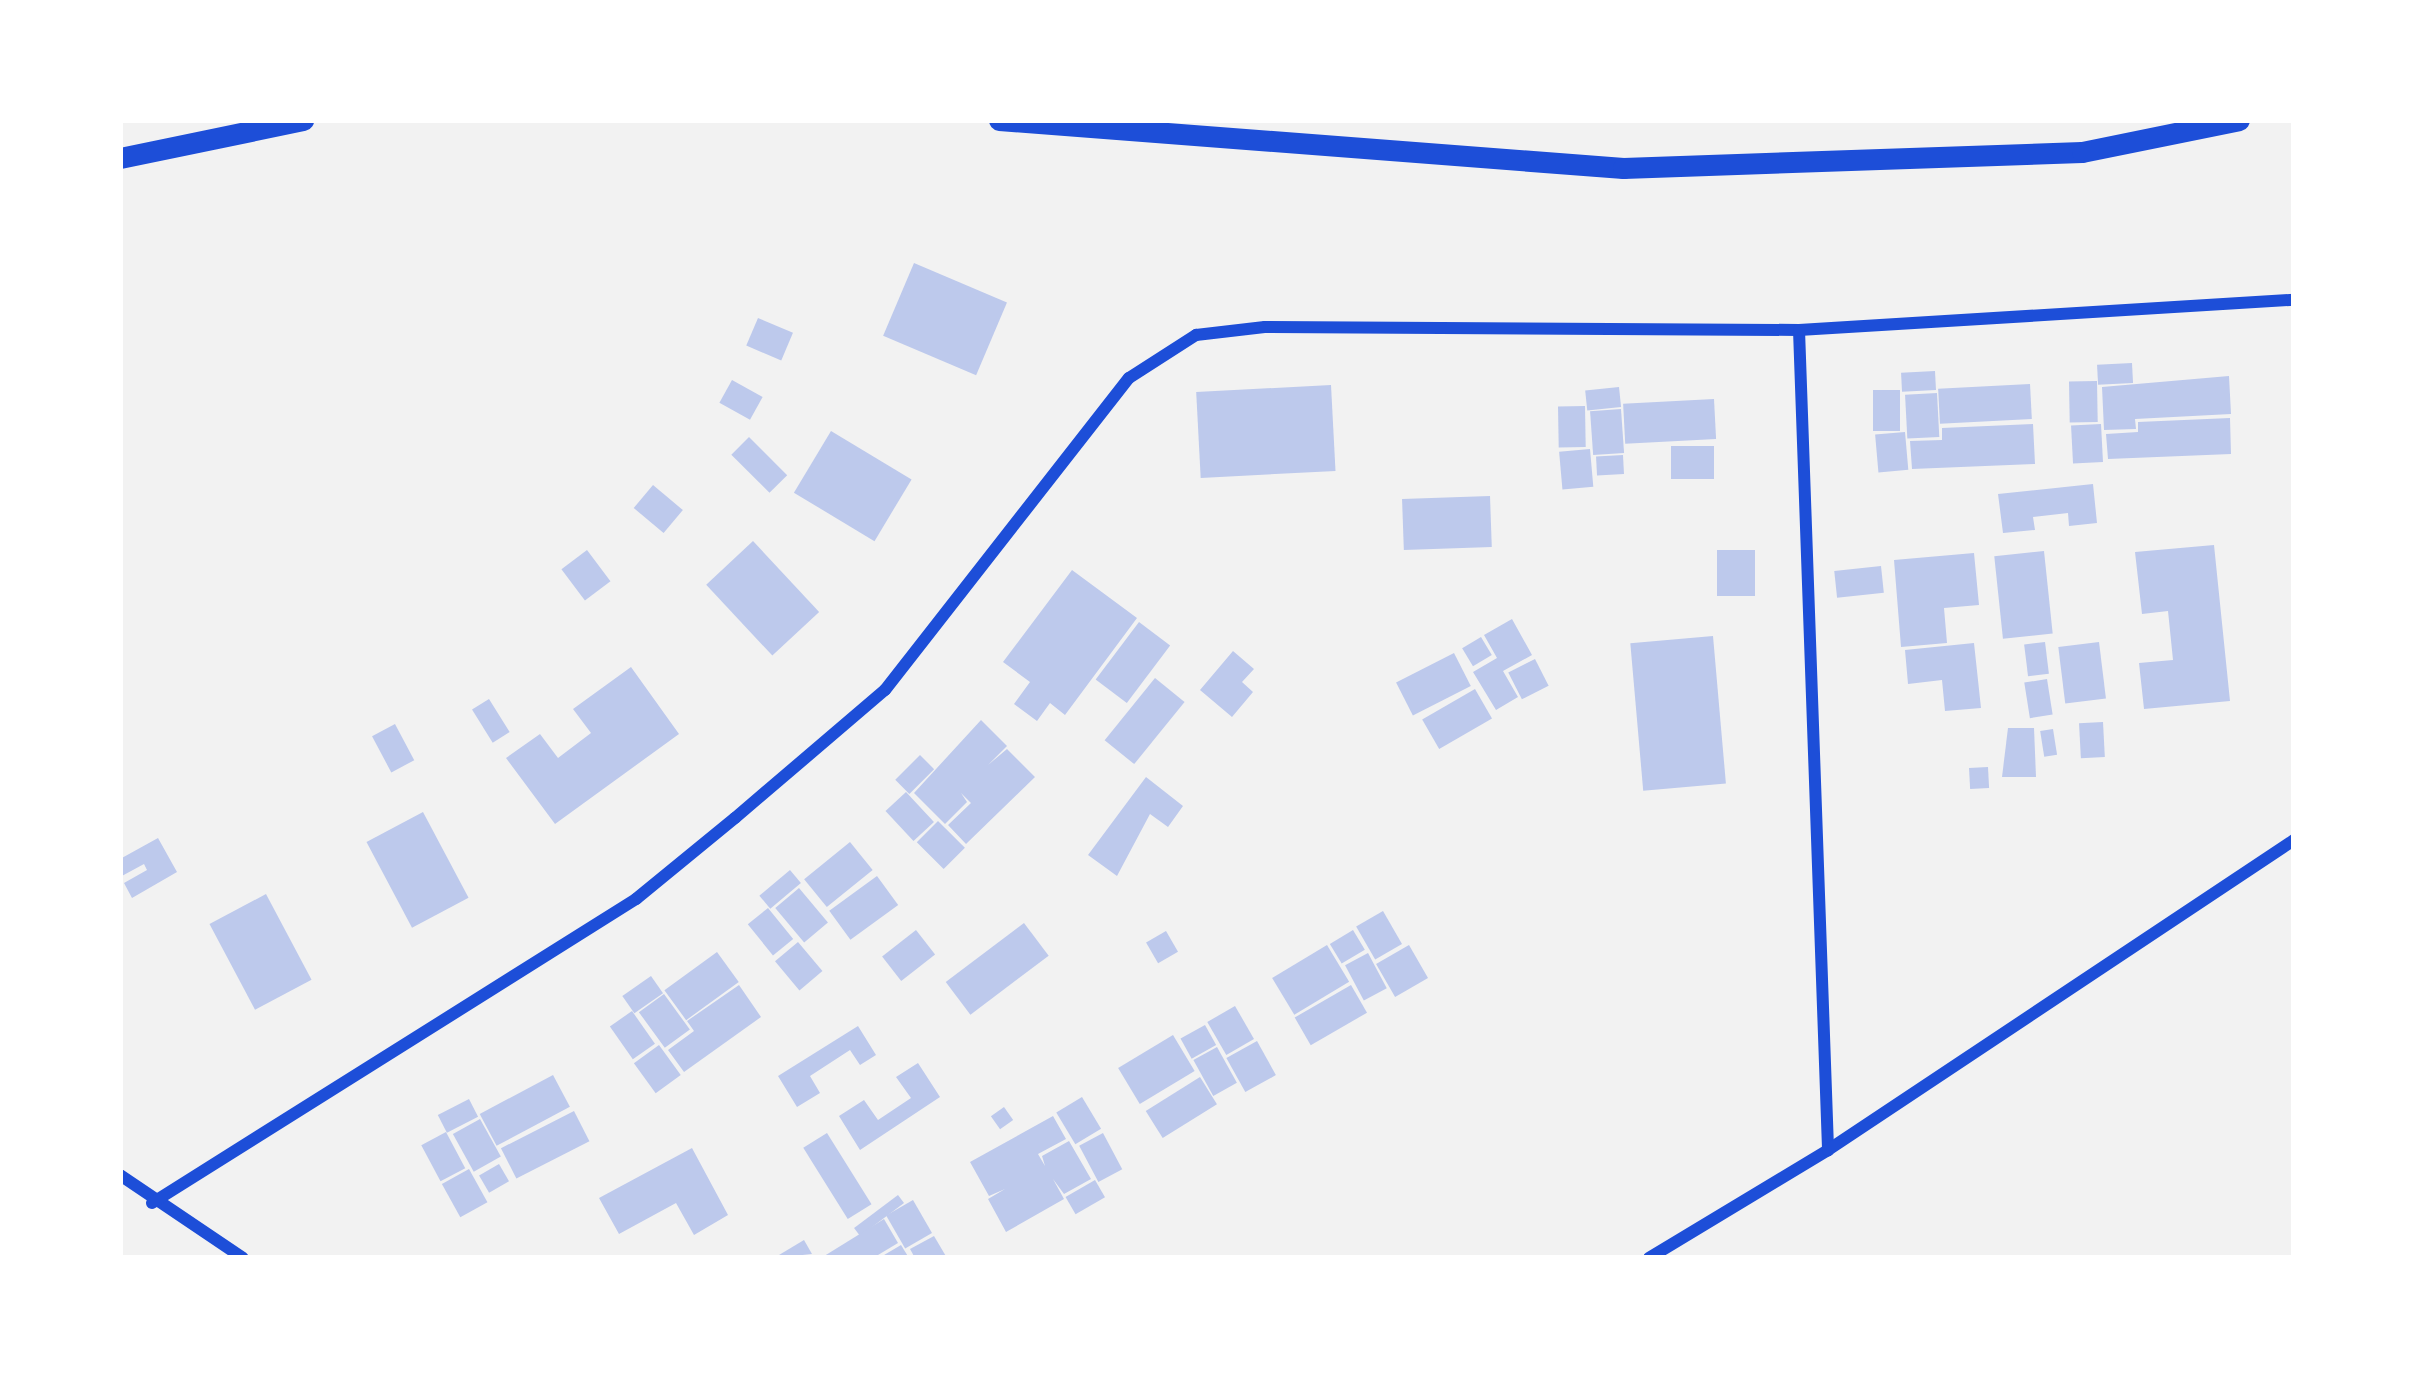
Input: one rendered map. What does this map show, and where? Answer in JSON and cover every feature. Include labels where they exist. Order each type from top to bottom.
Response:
[{"type":"street","points":[[120,158],[303,120]]},
{"type":"street","points":[[999,120],[1623,168],[2082,152],[2239,120]]},
{"type":"street","points":[[152,1203],[636,899],[735,818],[885,691],[1129,378],[1196,335],[1264,327],[1799,330],[2294,300]]},
{"type":"street","points":[[1799,330],[1828,1150]]},
{"type":"street","points":[[1649,1258],[1828,1150],[2294,840]]},
{"type":"street","points":[[120,1175],[152,1203],[243,1258]]},
{"type":"building","points":[[914,263],[1007,302],[976,375],[883,336]]},
{"type":"building","points":[[758,318],[793,333],[781,360],[746,346]]},
{"type":"building","points":[[2132,363],[2133,383],[2098,385],[2097,365]]},
{"type":"building","points":[[1935,371],[1936,390],[1902,392],[1901,373]]},
{"type":"building","points":[[2229,376],[2231,414],[2135,419],[2136,429],[2104,430],[2102,387]]},
{"type":"building","points":[[732,380],[763,397],[750,420],[719,403]]},
{"type":"building","points":[[2069,381],[2097,381],[2098,422],[2070,422]]},
{"type":"building","points":[[2030,384],[2032,419],[1940,424],[1938,389]]},
{"type":"building","points":[[1331,385],[1336,471],[1201,478],[1196,392]]},
{"type":"building","points":[[1619,387],[1621,407],[1587,410],[1585,391]]},
{"type":"building","points":[[1873,390],[1900,390],[1900,431],[1873,431]]},
{"type":"building","points":[[1937,393],[1939,437],[1907,439],[1905,395]]},
{"type":"building","points":[[1714,399],[1716,439],[1625,444],[1623,404]]},
{"type":"building","points":[[1558,406],[1585,406],[1586,447],[1559,447]]},
{"type":"building","points":[[1621,409],[1624,453],[1593,455],[1590,411]]},
{"type":"building","points":[[2230,418],[2231,454],[2108,459],[2106,434],[2138,432],[2138,422]]},
{"type":"building","points":[[2033,424],[2035,464],[1912,469],[1910,441],[1942,440],[1942,428]]},
{"type":"building","points":[[2101,424],[2103,462],[2073,464],[2071,426]]},
{"type":"building","points":[[831,431],[912,479],[874,541],[794,493]]},
{"type":"building","points":[[1905,432],[1908,470],[1878,472],[1875,435]]},
{"type":"building","points":[[749,437],[787,475],[770,493],[731,455]]},
{"type":"building","points":[[1671,446],[1714,446],[1714,479],[1671,479]]},
{"type":"building","points":[[1590,449],[1593,487],[1562,490],[1559,452]]},
{"type":"building","points":[[1623,455],[1624,474],[1597,475],[1596,456]]},
{"type":"building","points":[[2093,484],[2097,523],[2069,526],[2068,513],[2033,517],[2035,530],[2003,533],[1998,494]]},
{"type":"building","points":[[653,485],[683,510],[664,533],[634,508]]},
{"type":"building","points":[[1490,496],[1492,547],[1404,550],[1402,499]]},
{"type":"building","points":[[753,541],[819,612],[772,656],[706,585]]},
{"type":"building","points":[[2214,545],[2230,701],[2144,709],[2139,663],[2173,660],[2168,611],[2142,614],[2135,552]]},
{"type":"building","points":[[587,550],[610,581],[585,600],[561,569]]},
{"type":"building","points":[[1717,550],[1755,550],[1755,596],[1717,596]]},
{"type":"building","points":[[2044,551],[2053,634],[2003,639],[1994,556]]},
{"type":"building","points":[[1974,553],[1979,605],[1944,608],[1947,643],[1901,647],[1894,560]]},
{"type":"building","points":[[1881,566],[1884,593],[1837,598],[1834,571]]},
{"type":"building","points":[[1072,570],[1137,618],[1065,715],[1050,703],[1037,721],[1014,704],[1030,682],[1003,662]]},
{"type":"building","points":[[1512,619],[1532,655],[1503,671],[1518,697],[1496,710],[1473,672],[1497,658],[1484,635]]},
{"type":"building","points":[[1139,622],[1170,645],[1127,703],[1096,680]]},
{"type":"building","points":[[1713,636],[1726,783],[1643,791],[1630,643]]},
{"type":"building","points":[[1481,637],[1492,655],[1473,666],[1462,648]]},
{"type":"building","points":[[2045,642],[2049,674],[2028,676],[2024,645]]},
{"type":"building","points":[[2099,642],[2106,699],[2065,704],[2058,647]]},
{"type":"building","points":[[1974,643],[1981,708],[1945,711],[1942,680],[1908,684],[1905,650]]},
{"type":"building","points":[[1233,651],[1254,669],[1242,682],[1253,692],[1232,717],[1200,690]]},
{"type":"building","points":[[1454,653],[1471,686],[1413,715],[1396,683]]},
{"type":"building","points":[[1535,659],[1549,686],[1522,699],[1508,673]]},
{"type":"building","points":[[631,667],[679,734],[555,824],[506,758],[540,734],[558,758],[591,733],[573,709]]},
{"type":"building","points":[[1155,678],[1185,702],[1134,764],[1105,740]]},
{"type":"building","points":[[2047,679],[2053,715],[2030,718],[2024,683]]},
{"type":"building","points":[[1475,689],[1492,718],[1439,749],[1422,720]]},
{"type":"building","points":[[489,699],[510,732],[493,743],[472,710]]},
{"type":"building","points":[[981,720],[1007,746],[988,765],[1007,749],[1035,777],[966,844],[948,825],[971,803],[961,793],[967,802],[945,824],[914,793]]},
{"type":"building","points":[[2103,722],[2105,757],[2081,758],[2079,723]]},
{"type":"building","points":[[395,724],[414,760],[391,772],[372,736]]},
{"type":"building","points":[[2008,728],[2034,728],[2036,777],[2002,777]]},
{"type":"building","points":[[2053,729],[2057,755],[2044,757],[2040,731]]},
{"type":"building","points":[[920,755],[934,769],[909,794],[895,780]]},
{"type":"building","points":[[1988,767],[1989,788],[1970,789],[1969,768]]},
{"type":"building","points":[[1146,777],[1183,806],[1168,827],[1150,814],[1117,876],[1088,855]]},
{"type":"building","points":[[906,792],[934,822],[913,841],[886,811]]},
{"type":"building","points":[[423,812],[469,898],[412,928],[366,842]]},
{"type":"building","points":[[938,821],[965,848],[944,869],[917,842]]},
{"type":"building","points":[[158,838],[177,872],[132,898],[124,883],[147,870],[144,864],[120,877],[120,859]]},
{"type":"building","points":[[850,842],[873,870],[827,907],[804,879]]},
{"type":"building","points":[[790,870],[801,883],[770,909],[759,896]]},
{"type":"building","points":[[877,876],[898,905],[850,940],[829,911]]},
{"type":"building","points":[[799,888],[828,922],[804,942],[775,908]]},
{"type":"building","points":[[266,894],[312,980],[255,1010],[209,924]]},
{"type":"building","points":[[768,908],[793,939],[773,955],[748,924]]},
{"type":"building","points":[[1383,911],[1402,944],[1375,959],[1356,927]]},
{"type":"building","points":[[1024,923],[1049,956],[970,1015],[946,982]]},
{"type":"building","points":[[916,930],[935,954],[901,981],[882,956]]},
{"type":"building","points":[[1353,930],[1365,950],[1342,964],[1330,944]]},
{"type":"building","points":[[1166,931],[1178,952],[1158,963],[1146,942]]},
{"type":"building","points":[[798,942],[822,971],[799,990],[775,961]]},
{"type":"building","points":[[1327,945],[1349,982],[1294,1015],[1272,978]]},
{"type":"building","points":[[1409,945],[1428,978],[1395,997],[1376,964]]},
{"type":"building","points":[[717,952],[739,982],[686,1020],[664,990]]},
{"type":"building","points":[[1368,953],[1387,988],[1364,1001],[1345,965]]},
{"type":"building","points":[[651,976],[663,993],[634,1013],[622,996]]},
{"type":"building","points":[[739,985],[761,1017],[684,1072],[668,1050],[694,1031],[687,1021]]},
{"type":"building","points":[[1351,985],[1367,1013],[1311,1045],[1295,1018]]},
{"type":"building","points":[[664,994],[690,1030],[665,1048],[639,1012]]},
{"type":"building","points":[[1235,1006],[1254,1039],[1226,1055],[1207,1022]]},
{"type":"building","points":[[632,1011],[655,1044],[633,1059],[610,1026]]},
{"type":"building","points":[[1205,1025],[1216,1045],[1192,1059],[1181,1039]]},
{"type":"building","points":[[858,1026],[876,1055],[860,1065],[850,1050],[810,1076],[820,1093],[797,1107],[778,1076]]},
{"type":"building","points":[[1173,1035],[1195,1071],[1140,1104],[1118,1068]]},
{"type":"building","points":[[1257,1041],[1276,1075],[1245,1092],[1226,1058]]},
{"type":"building","points":[[659,1045],[681,1075],[656,1093],[634,1063]]},
{"type":"building","points":[[1217,1047],[1237,1083],[1213,1096],[1193,1060]]},
{"type":"building","points":[[918,1063],[940,1097],[860,1150],[839,1116],[864,1100],[878,1120],[911,1098],[896,1077]]},
{"type":"building","points":[[553,1075],[570,1107],[497,1146],[480,1114]]},
{"type":"building","points":[[1200,1077],[1217,1104],[1163,1138],[1146,1111]]},
{"type":"building","points":[[1082,1097],[1101,1129],[1075,1144],[1056,1112]]},
{"type":"building","points":[[469,1099],[478,1117],[447,1133],[438,1115]]},
{"type":"building","points":[[1004,1107],[1013,1120],[1000,1129],[991,1116]]},
{"type":"building","points":[[574,1111],[589,1141],[516,1179],[501,1148]]},
{"type":"building","points":[[1053,1116],[1066,1139],[1038,1154],[1045,1166],[1042,1156],[1069,1141],[1091,1179],[1064,1194],[1053,1179],[1064,1199],[1006,1232],[988,1199],[1005,1189],[989,1196],[970,1162]]},
{"type":"building","points":[[480,1119],[501,1157],[474,1172],[453,1134]]},
{"type":"building","points":[[446,1132],[465,1168],[441,1181],[421,1145]]},
{"type":"building","points":[[827,1133],[872,1204],[848,1219],[803,1148]]},
{"type":"building","points":[[1103,1133],[1122,1169],[1098,1182],[1079,1146]]},
{"type":"building","points":[[692,1148],[728,1215],[694,1235],[676,1203],[619,1234],[599,1198]]},
{"type":"building","points":[[499,1164],[509,1181],[489,1193],[479,1176]]},
{"type":"building","points":[[469,1169],[487,1202],[460,1217],[442,1184]]},
{"type":"building","points":[[1095,1180],[1105,1197],[1076,1214],[1066,1197]]},
{"type":"building","points":[[898,1195],[904,1203],[860,1236],[854,1228]]},
{"type":"building","points":[[913,1200],[932,1233],[905,1248],[886,1216]]},
{"type":"building","points":[[884,1219],[898,1243],[873,1258],[821,1258]]},
{"type":"building","points":[[934,1236],[947,1258],[915,1258],[910,1249]]},
{"type":"building","points":[[804,1240],[812,1254],[774,1258]]},
{"type":"building","points":[[901,1245],[909,1258],[879,1258]]}]
